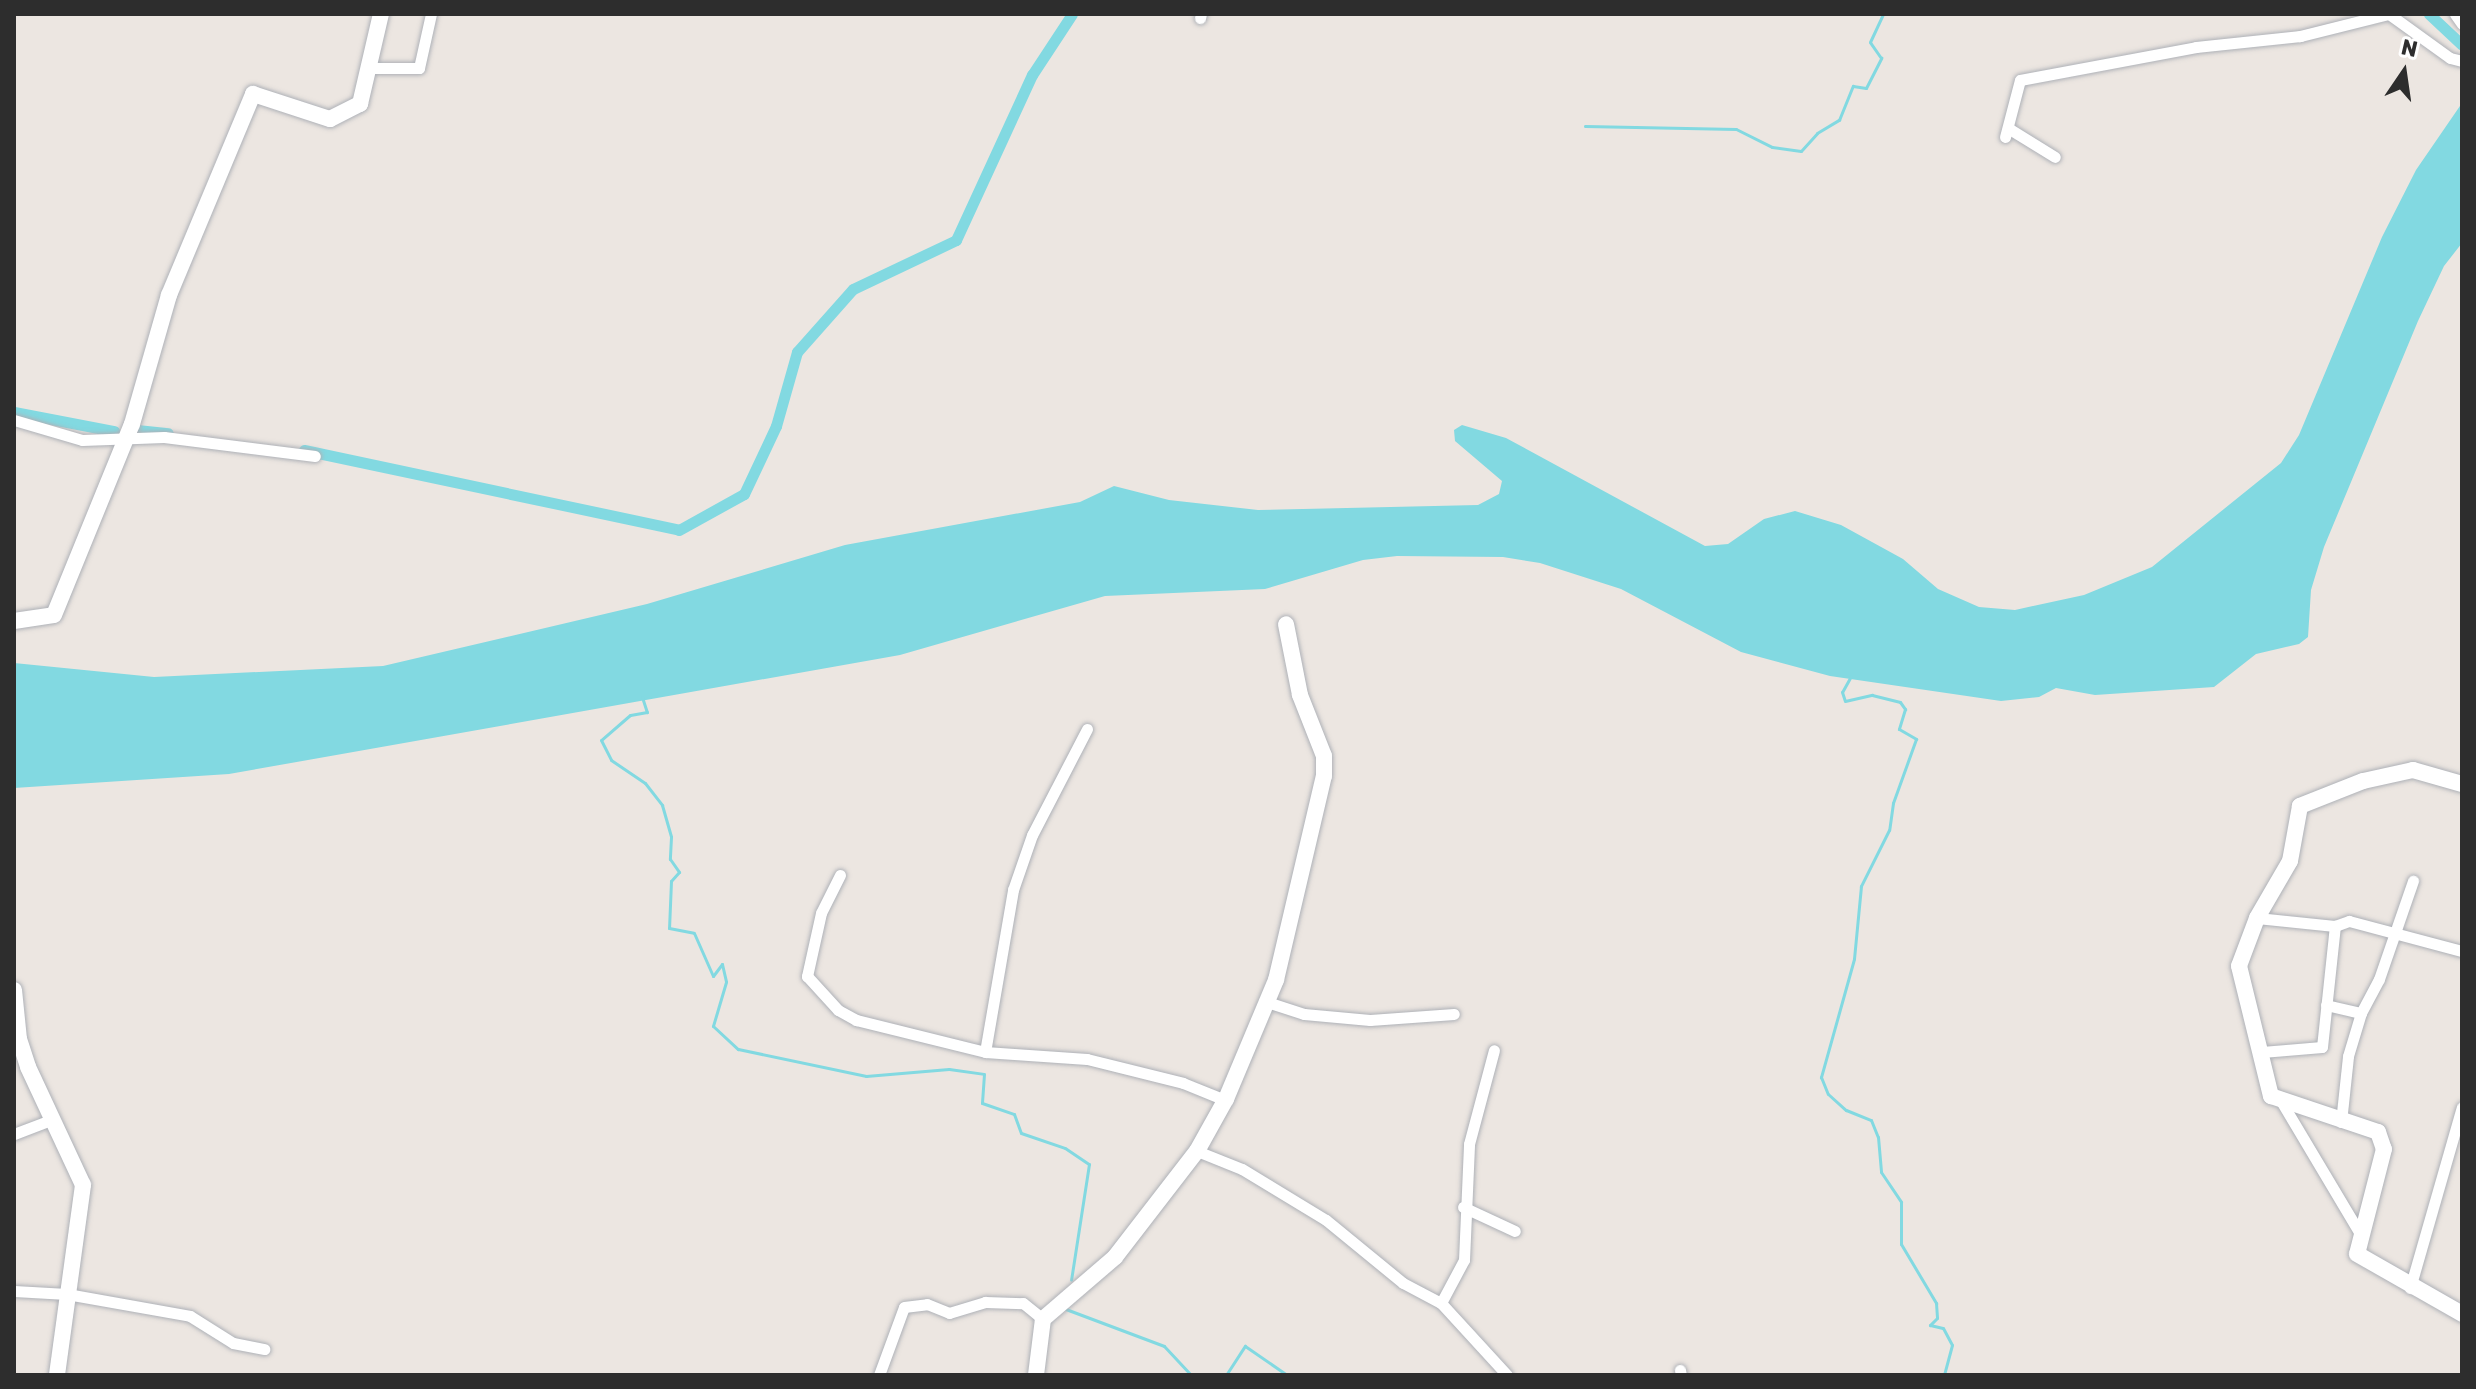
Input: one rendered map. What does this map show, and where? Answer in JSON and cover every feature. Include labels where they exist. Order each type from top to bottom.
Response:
[{"type":"street","points":[[14,621],[54,615],[126,440],[169,295],[253,94],[330,119],[360,104],[381,14]]},
{"type":"street","points":[[368,68],[419,68],[431,14]]},
{"type":"street","points":[[2055,157],[2006,133],[2020,80],[2196,47],[2300,36],[2389,14],[2462,61]]},
{"type":"street","points":[[2455,14],[2462,24]]},
{"type":"street","points":[[14,420],[82,440],[164,437],[315,456]]},
{"type":"street","points":[[1036,1375],[1043,1319],[1115,1257],[1197,1151],[1225,1100],[1264,1001],[1276,980],[1324,776],[1324,756],[1300,695],[1286,624]]},
{"type":"street","points":[[985,1052],[1013,890],[1032,835],[1087,729]]},
{"type":"street","points":[[2462,784],[2413,770],[2308,799],[2300,806],[2290,861],[2257,918],[2239,966],[2271,1096],[2378,1132],[2384,1149],[2359,1232],[2357,1254],[2410,1288],[2462,1314]]},
{"type":"street","points":[[840,875],[821,913],[807,976],[838,1010],[856,1020],[985,1052],[1087,1059],[1183,1083],[1225,1100]]},
{"type":"street","points":[[2341,1122],[2348,1056],[2361,1013],[2413,881]]},
{"type":"street","points":[[2257,918],[2335,926],[2349,921],[2396,929],[2462,951]]},
{"type":"street","points":[[2262,1052],[2322,1047],[2335,926]]},
{"type":"street","points":[[14,990],[19,1039],[50,1120],[83,1185],[57,1375]]},
{"type":"street","points":[[1264,1001],[1304,1014],[1370,1020],[1454,1014]]},
{"type":"street","points":[[2326,1005],[2361,1013]]},
{"type":"street","points":[[1441,1303],[1462,1271],[1463,1207],[1469,1144],[1494,1050]]},
{"type":"street","points":[[2281,1101],[2359,1232]]},
{"type":"street","points":[[2410,1288],[2462,1107]]},
{"type":"street","points":[[14,1134],[50,1120]]},
{"type":"street","points":[[1197,1151],[1242,1169],[1326,1220],[1403,1283],[1441,1303],[1507,1375]]},
{"type":"street","points":[[1463,1207],[1515,1231]]},
{"type":"street","points":[[14,1291],[67,1294],[190,1316],[233,1343],[264,1349]]},
{"type":"street","points":[[879,1375],[904,1307],[927,1304],[949,1313],[985,1302],[1023,1303],[1043,1319]]},
{"type":"water","points":[[2462,103],[2462,243],[2444,266],[2418,321],[2324,547],[2311,590],[2308,637],[2299,644],[2256,654],[2214,687],[2095,695],[2056,688],[2039,697],[2001,701],[1830,676],[1741,652],[1621,589],[1540,563],[1503,557],[1397,556],[1363,560],[1265,589],[1105,596],[900,655],[229,774],[14,788],[14,663],[154,677],[383,666],[647,604],[845,545],[1080,502],[1114,486],[1169,500],[1258,510],[1478,505],[1499,494],[1502,481],[1455,441],[1454,430],[1462,425],[1506,438],[1705,546],[1728,544],[1764,519],[1795,511],[1841,525],[1903,559],[1938,589],[1979,607],[2015,610],[2084,595],[2152,567],[2281,463],[2299,435],[2382,237],[2416,170]]},
{"type":"waterway","points":[[304,450],[679,530],[744,494],[776,426],[797,352],[853,289],[956,240],[1032,75],[1072,14]]},
{"type":"waterway","points":[[1585,126],[1736,129],[1772,147],[1801,151],[1817,133],[1839,120],[1853,86],[1866,88],[1881,58],[1870,42],[1883,14]]},
{"type":"waterway","points":[[2429,14],[2462,45]]},
{"type":"waterway","points":[[14,412],[114,431]]},
{"type":"waterway","points":[[137,430],[168,433]]},
{"type":"waterway","points":[[1851,676],[1842,692],[1845,701],[1872,695],[1900,702],[1905,709],[1899,729],[1916,739],[1893,803],[1889,830],[1861,886],[1854,959],[1821,1077],[1828,1094],[1846,1110],[1871,1120],[1878,1137],[1881,1172],[1901,1202],[1901,1244],[1936,1303],[1937,1318],[1930,1325],[1943,1328],[1952,1345],[1944,1375]]},
{"type":"waterway","points":[[642,697],[647,712],[630,715],[601,740],[611,760],[645,783],[662,805],[671,837],[670,859],[679,872],[671,881],[669,928],[694,933],[713,976],[722,964],[726,982],[713,1026],[738,1049],[866,1076],[949,1069],[984,1074],[982,1103],[1014,1114],[1021,1133],[1065,1148],[1089,1164],[1071,1280]]},
{"type":"waterway","points":[[1063,1308],[1164,1346],[1191,1375]]},
{"type":"waterway","points":[[1226,1375],[1245,1346],[1287,1375]]}]
